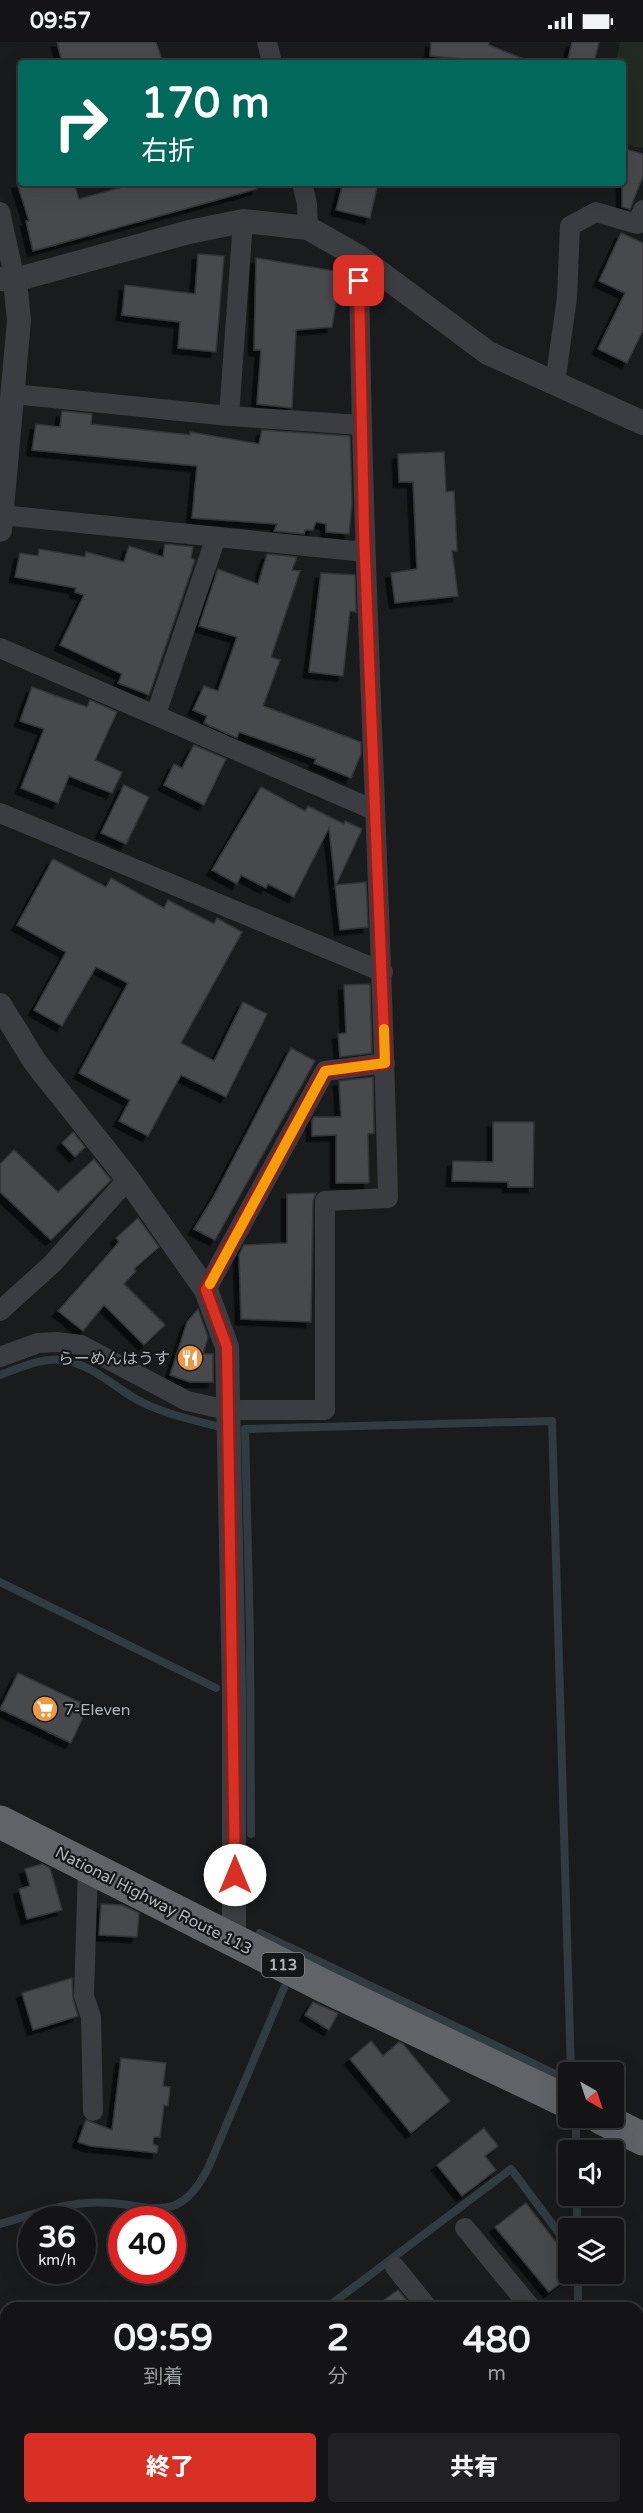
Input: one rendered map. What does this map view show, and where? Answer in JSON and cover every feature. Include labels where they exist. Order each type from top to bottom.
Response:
[{"type":"highway","name":"National Highway Route 113","points":[[0,1822],[234,1941],[558,2097]]},
{"type":"highway","points":[[621,2128],[643,2139]]},
{"type":"street","points":[[267,42],[271,60]]},
{"type":"street","points":[[303,186],[307,204],[308,228]]},
{"type":"street","points":[[555,382],[567,297],[570,226],[596,212],[638,224],[643,210]]},
{"type":"street","points":[[0,212],[7,280],[19,321],[14,394],[4,456],[1,523],[216,537],[365,552]]},
{"type":"street","points":[[229,416],[243,221]]},
{"type":"street","points":[[7,280],[189,232],[243,221],[308,228],[359,257],[488,353],[643,423]]},
{"type":"street","points":[[0,1357],[38,1343],[57,1342],[81,1345],[187,1401],[228,1410],[325,1410],[325,1201],[388,1198],[383,972],[374,810],[360,425],[359,257]]},
{"type":"street","points":[[14,394],[229,416],[360,425]]},
{"type":"street","points":[[156,714],[216,537]]},
{"type":"street","points":[[0,648],[374,810]]},
{"type":"street","points":[[0,813],[383,972]]},
{"type":"street","points":[[0,1005],[35,1062],[128,1179],[206,1290],[227,1347],[234,1705],[234,1941]]},
{"type":"street","points":[[206,1290],[325,1071],[385,1063]]},
{"type":"street","points":[[0,1311],[52,1264],[128,1179]]},
{"type":"street","points":[[88,1868],[84,1996],[90,2018],[93,2111]]},
{"type":"street","points":[[465,2228],[526,2302]]},
{"type":"street","points":[[395,2267],[423,2302]]},
{"type":"shaded area","points":[[620,42],[643,42],[643,148],[626,143],[626,60],[617,60]]},
{"type":"building","points":[[57,42],[156,42],[162,60],[61,60]]},
{"type":"building","points":[[431,42],[489,42],[489,45],[524,59],[476,60],[430,56]]},
{"type":"building","points":[[572,42],[599,42],[595,60],[568,60]]},
{"type":"building","points":[[626,149],[643,154],[643,176],[630,209],[622,207],[622,186],[626,186]]},
{"type":"building","points":[[17,183],[18,186],[75,186],[79,199],[126,186],[256,186],[257,189],[33,251],[26,221],[29,221]]},
{"type":"building","points":[[342,186],[377,186],[370,218],[336,210]]},
{"type":"building","points":[[621,233],[643,243],[643,330],[627,363],[598,349],[625,293],[599,281]]},
{"type":"building","points":[[198,254],[224,256],[216,352],[178,348],[180,322],[122,315],[125,285],[195,294]]},
{"type":"building","points":[[256,258],[341,272],[332,327],[296,330],[292,408],[257,404],[261,350],[254,350]]},
{"type":"building","points":[[62,411],[92,414],[91,424],[190,435],[190,432],[259,444],[262,430],[350,436],[352,503],[349,534],[326,532],[326,524],[316,522],[313,530],[305,530],[304,534],[274,531],[277,524],[192,518],[197,466],[32,450],[36,424],[60,427]]},
{"type":"building","points":[[444,452],[446,492],[454,491],[457,551],[452,551],[458,596],[395,603],[391,573],[417,569],[413,482],[399,482],[398,454]]},
{"type":"building","points":[[165,544],[193,547],[191,558],[195,560],[149,695],[118,683],[122,674],[60,645],[84,595],[75,592],[76,588],[15,577],[20,553],[38,556],[39,549],[85,557],[86,552],[124,562],[129,546],[163,557]]},
{"type":"building","points":[[267,554],[297,557],[292,570],[300,571],[271,657],[280,660],[263,706],[361,742],[361,754],[351,778],[314,763],[316,759],[239,732],[237,738],[204,723],[207,716],[193,710],[204,686],[218,691],[237,637],[199,626],[218,569],[258,584]]},
{"type":"building","points":[[321,573],[355,575],[356,612],[350,611],[343,676],[309,672]]},
{"type":"building","points":[[32,687],[87,707],[90,700],[117,712],[95,760],[122,772],[112,793],[69,776],[58,803],[21,788],[44,729],[20,721]]},
{"type":"building","points":[[194,745],[226,759],[204,805],[164,785],[174,764],[182,768]]},
{"type":"building","points":[[124,785],[149,797],[126,844],[101,833]]},
{"type":"building","points":[[261,787],[305,811],[308,806],[344,824],[345,821],[362,829],[336,885],[366,882],[368,927],[340,930],[329,828],[294,897],[268,884],[266,888],[241,875],[237,884],[212,870]]},
{"type":"building","points":[[53,859],[106,887],[111,878],[164,908],[168,900],[214,924],[217,918],[242,932],[181,1043],[214,1061],[243,1002],[267,1014],[226,1097],[181,1075],[148,1136],[119,1121],[130,1100],[79,1073],[128,983],[96,967],[62,1026],[34,1010],[66,952],[17,925]]},
{"type":"building","points":[[370,984],[372,1053],[340,1057],[338,1034],[346,1033],[344,985]]},
{"type":"building","points":[[291,1048],[315,1061],[215,1240],[194,1229],[214,1196]]},
{"type":"building","points":[[373,1077],[374,1133],[368,1134],[369,1183],[336,1183],[336,1135],[312,1136],[312,1121],[314,1117],[341,1117],[339,1081]]},
{"type":"building","points":[[493,1122],[534,1122],[533,1187],[508,1187],[508,1182],[452,1181],[453,1161],[493,1162]]},
{"type":"building","points":[[73,1132],[85,1147],[75,1157],[62,1143]]},
{"type":"building","points":[[14,1150],[58,1192],[94,1159],[111,1180],[51,1240],[0,1192],[0,1164]]},
{"type":"building","points":[[316,1193],[313,1201],[311,1322],[241,1319],[239,1255],[244,1245],[287,1243],[287,1194]]},
{"type":"building","points":[[138,1218],[159,1247],[134,1269],[136,1271],[124,1284],[165,1325],[144,1345],[104,1305],[83,1331],[58,1311],[119,1242],[116,1238]]},
{"type":"building","points":[[198,1309],[208,1337],[203,1354],[213,1354],[213,1382],[190,1382],[170,1375],[187,1322]]},
{"type":"building","points":[[18,1673],[88,1706],[71,1743],[0,1709]]},
{"type":"building","points":[[42,1864],[50,1868],[62,1910],[27,1919],[19,1889],[30,1886],[25,1869]]},
{"type":"building","points":[[101,1904],[122,1905],[139,1913],[137,1937],[99,1935]]},
{"type":"building","points":[[72,1978],[73,1999],[78,2016],[33,2030],[22,1993]]},
{"type":"building","points":[[313,2002],[338,2013],[329,2030],[305,2015]]},
{"type":"building","points":[[371,2041],[383,2056],[399,2042],[403,2044],[450,2101],[411,2133],[350,2059]]},
{"type":"building","points":[[121,2058],[166,2063],[163,2086],[170,2087],[168,2106],[164,2105],[160,2137],[154,2137],[153,2144],[158,2146],[157,2153],[90,2146],[78,2142],[86,2120],[112,2130]]},
{"type":"building","points":[[484,2128],[498,2146],[485,2156],[496,2170],[462,2196],[437,2165]]},
{"type":"building","points":[[526,2203],[558,2245],[559,2284],[549,2292],[495,2227]]},
{"type":"building","points":[[398,2290],[408,2302],[381,2302]]},
{"type":"waterway","points":[[0,1375],[47,1360],[73,1362],[146,1404],[216,1426]]},
{"type":"waterway","points":[[251,1834],[250,1635],[245,1429],[552,1421],[571,2062]]},
{"type":"waterway","points":[[0,1582],[216,1688]]},
{"type":"waterway","points":[[260,1933],[558,2075]]},
{"type":"waterway","points":[[0,2224],[75,2204],[107,2203],[157,2208],[171,2206],[184,2200],[197,2187],[209,2166],[284,1988]]},
{"type":"waterway","points":[[576,2129],[576,2140]]},
{"type":"waterway","points":[[334,2302],[511,2169],[558,2232]]},
{"type":"waterway","points":[[577,2206],[577,2218]]},
{"type":"waterway","points":[[578,2284],[578,2302]]},
{"type":"slow traffic","points":[[210,1284],[325,1071],[385,1063],[384,1029]]},
{"type":"place","name":"らーめんはうす","points":[[190,1358]]},
{"type":"place","name":"7-Eleven","points":[[45,1709]]},
{"type":"route","points":[[235,1875],[227,1347],[218,1317],[206,1290],[325,1071],[385,1063],[360,425],[359,281]]}]
